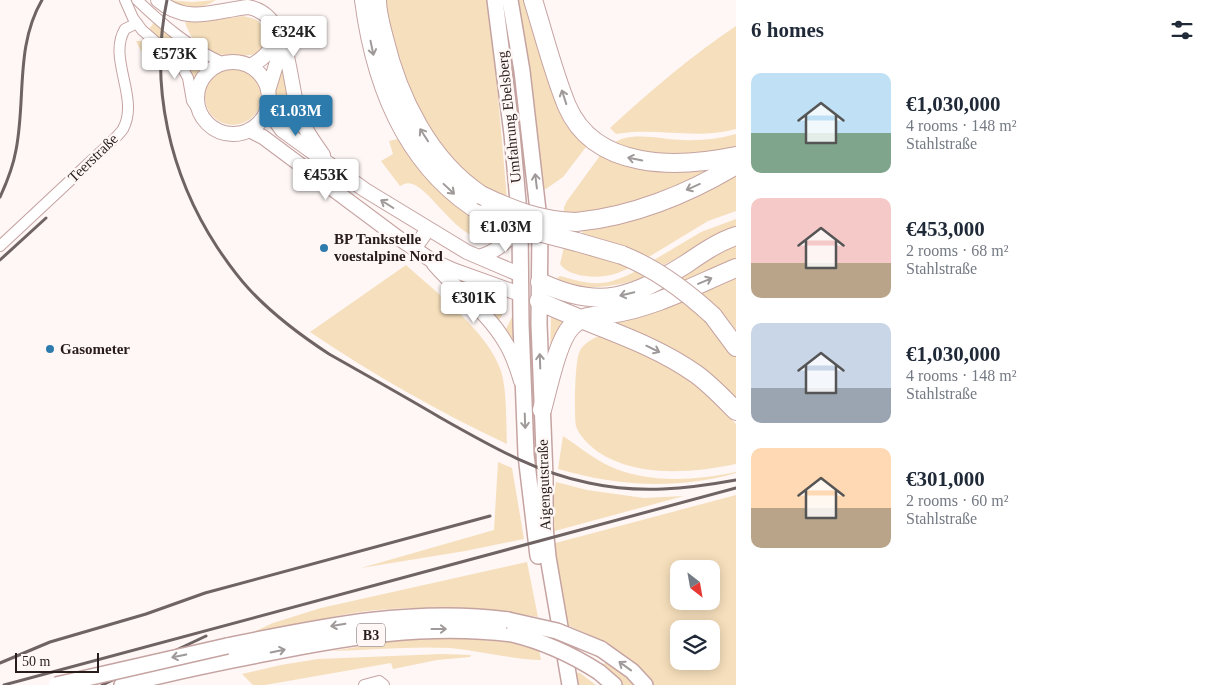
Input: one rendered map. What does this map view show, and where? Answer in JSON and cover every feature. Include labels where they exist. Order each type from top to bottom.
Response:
[{"type":"highway","points":[[364,0],[368,28],[380,76],[393,109],[408,137],[439,180],[464,202],[484,214],[527,229],[622,255],[660,274],[713,316],[736,347]]},
{"type":"highway","points":[[377,0],[387,51],[406,102],[420,129],[449,169],[481,195],[531,216],[576,222],[596,220],[636,210],[693,187],[736,165]]},
{"type":"highway","points":[[533,0],[567,106],[580,128],[590,138],[606,150],[632,158],[665,162],[709,160],[736,156]]},
{"type":"highway","points":[[540,282],[564,292],[583,296],[603,298],[624,295],[655,283],[710,248],[736,236]]},
{"type":"highway","points":[[542,410],[562,341],[570,328],[582,318],[648,305],[736,268]]},
{"type":"highway","points":[[539,301],[630,338],[669,357],[716,390],[736,411]]},
{"type":"main road","name":"Umfahrung Ebelsberg","points":[[495,0],[512,134],[520,224],[520,294]]},
{"type":"main road","name":"Umfahrung Ebelsberg","points":[[510,0],[522,71],[537,188],[540,228],[540,282]]},
{"type":"main road","points":[[521,275],[540,282]]},
{"type":"main road","name":"Aigengutstraße","points":[[540,282],[545,527],[570,685]]},
{"type":"main road","points":[[520,294],[539,301]]},
{"type":"main road","name":"Aigengutstraße","points":[[520,294],[529,488],[538,559],[560,685]]},
{"type":"main road","name":"B3","points":[[122,685],[325,627],[412,616],[457,616],[510,627],[557,632],[601,650],[632,671],[645,685]]},
{"type":"main road","name":"B3","points":[[510,627],[576,657],[599,672],[614,685]]},
{"type":"main road","name":"B3","points":[[56,685],[229,653]]},
{"type":"street","points":[[126,0],[137,23],[180,63],[188,78],[192,101],[205,121],[214,129],[224,133],[237,134],[249,130],[261,120],[267,108],[268,91],[283,42]]},
{"type":"street","points":[[137,0],[191,46],[205,55],[224,63]]},
{"type":"street","points":[[158,0],[170,10],[180,14],[193,15],[248,7],[268,15],[283,42],[300,116],[327,162]]},
{"type":"street","name":"Teerstraße","points":[[0,246],[123,129],[128,104],[121,65],[121,39],[125,29],[137,23]]},
{"type":"street","points":[[250,66],[266,57],[276,27]]},
{"type":"street","points":[[200,113],[198,104],[199,85],[215,67],[224,63],[234,62],[250,66],[263,78],[268,91]]},
{"type":"street","points":[[267,108],[282,130],[373,195],[467,252],[521,275]]},
{"type":"street","points":[[249,130],[263,137],[431,260],[520,294]]},
{"type":"street","points":[[284,152],[300,149],[311,151]]},
{"type":"street","points":[[479,257],[489,254],[506,243],[520,224]]},
{"type":"street","points":[[414,249],[428,229]]},
{"type":"street","points":[[431,260],[448,281],[488,319],[502,336],[509,349],[523,387]]},
{"type":"street","points":[[364,685],[379,681],[384,685]]},
{"type":"shaded area","points":[[169,0],[192,2],[216,0],[199,7],[187,7]]},
{"type":"shaded area","points":[[382,0],[486,0],[494,51],[507,199],[490,192],[447,159],[403,83]]},
{"type":"shaded area","points":[[516,0],[528,0],[589,143],[563,177],[546,189],[543,188]]},
{"type":"shaded area","points":[[243,16],[258,21],[265,31],[265,47],[259,53],[239,56],[211,52],[194,40],[185,22],[202,22]]},
{"type":"shaded area","points":[[155,21],[176,38],[168,48],[147,32]]},
{"type":"shaded area","points":[[736,26],[736,129],[691,134],[631,132],[616,134],[610,128],[671,74]]},
{"type":"shaded area","points":[[136,41],[142,41],[158,51],[152,61],[141,51]]},
{"type":"shaded area","points":[[183,44],[213,63],[206,69],[195,85],[189,67],[177,52]]},
{"type":"shaded area","points":[[283,60],[312,147],[288,127],[281,119],[277,110],[275,90]]},
{"type":"shaded area","points":[[233,69],[244,71],[253,77],[259,86],[261,97],[259,108],[253,117],[244,123],[233,125],[222,123],[213,117],[207,108],[205,97],[207,86],[213,77],[222,71]]},
{"type":"shaded area","points":[[736,134],[736,149],[660,157],[611,146],[625,138],[635,137],[696,140]]},
{"type":"shaded area","points":[[402,138],[503,228],[499,235],[481,239],[470,235],[460,228],[432,199],[415,185],[407,183],[400,186],[381,161],[393,154],[389,141]]},
{"type":"shaded area","points":[[602,153],[719,168],[624,208],[564,216],[564,207],[567,201]]},
{"type":"shaded area","points":[[736,172],[736,211],[708,221],[647,258],[608,241],[583,235],[582,229]]},
{"type":"shaded area","points":[[736,219],[736,229],[718,235],[664,265],[654,260],[701,232]]},
{"type":"shaded area","points":[[736,243],[736,261],[686,281],[679,277],[696,265]]},
{"type":"shaded area","points":[[564,247],[631,267],[605,276],[593,277],[574,274],[560,264]]},
{"type":"shaded area","points":[[406,265],[473,327],[494,356],[501,371],[504,387],[507,444],[406,392],[310,332]]},
{"type":"shaded area","points":[[638,270],[648,276],[602,287],[577,286],[557,278],[560,276],[582,282],[600,283],[617,280]]},
{"type":"shaded area","points":[[736,274],[736,330],[721,311],[698,291]]},
{"type":"shaded area","points":[[455,278],[502,297],[502,316],[498,321]]},
{"type":"shaded area","points":[[681,297],[720,335],[733,351],[736,357],[736,400],[607,322]]},
{"type":"shaded area","points":[[512,301],[515,341],[513,343],[505,331],[512,317]]},
{"type":"shaded area","points":[[551,313],[568,320],[550,361]]},
{"type":"shaded area","points":[[602,335],[646,352],[706,392],[736,424],[736,464],[702,470],[648,470],[614,460],[598,452],[588,444],[576,426],[575,420],[578,359],[579,353],[585,344]]},
{"type":"shaded area","points":[[563,436],[605,464],[636,475],[653,478],[686,479],[736,473],[691,482],[669,484],[624,482],[580,475],[558,469]]},
{"type":"shaded area","points":[[498,462],[512,468],[524,539],[361,568],[494,530]]},
{"type":"shaded area","points":[[556,482],[587,490],[644,498],[684,496],[551,532],[551,514]]},
{"type":"shaded area","points":[[736,495],[736,685],[654,685],[635,665],[613,648],[564,624],[552,544]]},
{"type":"shaded area","points":[[527,562],[538,617],[458,608],[377,610],[297,625],[250,638],[249,634],[273,623],[321,608]]},
{"type":"shaded area","points":[[442,637],[508,642],[539,650],[541,660],[450,648],[331,651],[395,641]]},
{"type":"shaded area","points":[[442,654],[471,655],[470,657],[437,660],[393,669],[391,663],[265,685],[253,685],[242,674],[318,659]]},
{"type":"shaded area","points":[[606,661],[636,685],[622,685],[602,668]]},
{"type":"shaded area","points":[[570,672],[580,673],[596,685],[574,685]]},
{"type":"railway","points":[[0,197],[10,174],[16,150],[28,36],[42,0]]},
{"type":"railway","points":[[167,0],[162,32],[161,65],[168,129],[176,160],[187,190],[217,247],[245,284],[277,316],[329,354],[477,438],[513,457],[550,472],[589,483],[645,489],[681,488],[736,480]]},
{"type":"railway","points":[[0,260],[46,218]]},
{"type":"railway","points":[[4,685],[736,488]]},
{"type":"railway","points":[[0,663],[50,642],[146,614],[205,593],[490,516]]},
{"type":"railway","points":[[102,685],[206,636]]},
{"type":"place","name":"BP Tankstelle voestalpine Nord","points":[[324,248]]},
{"type":"place","name":"Gasometer","points":[[50,349]]}]
